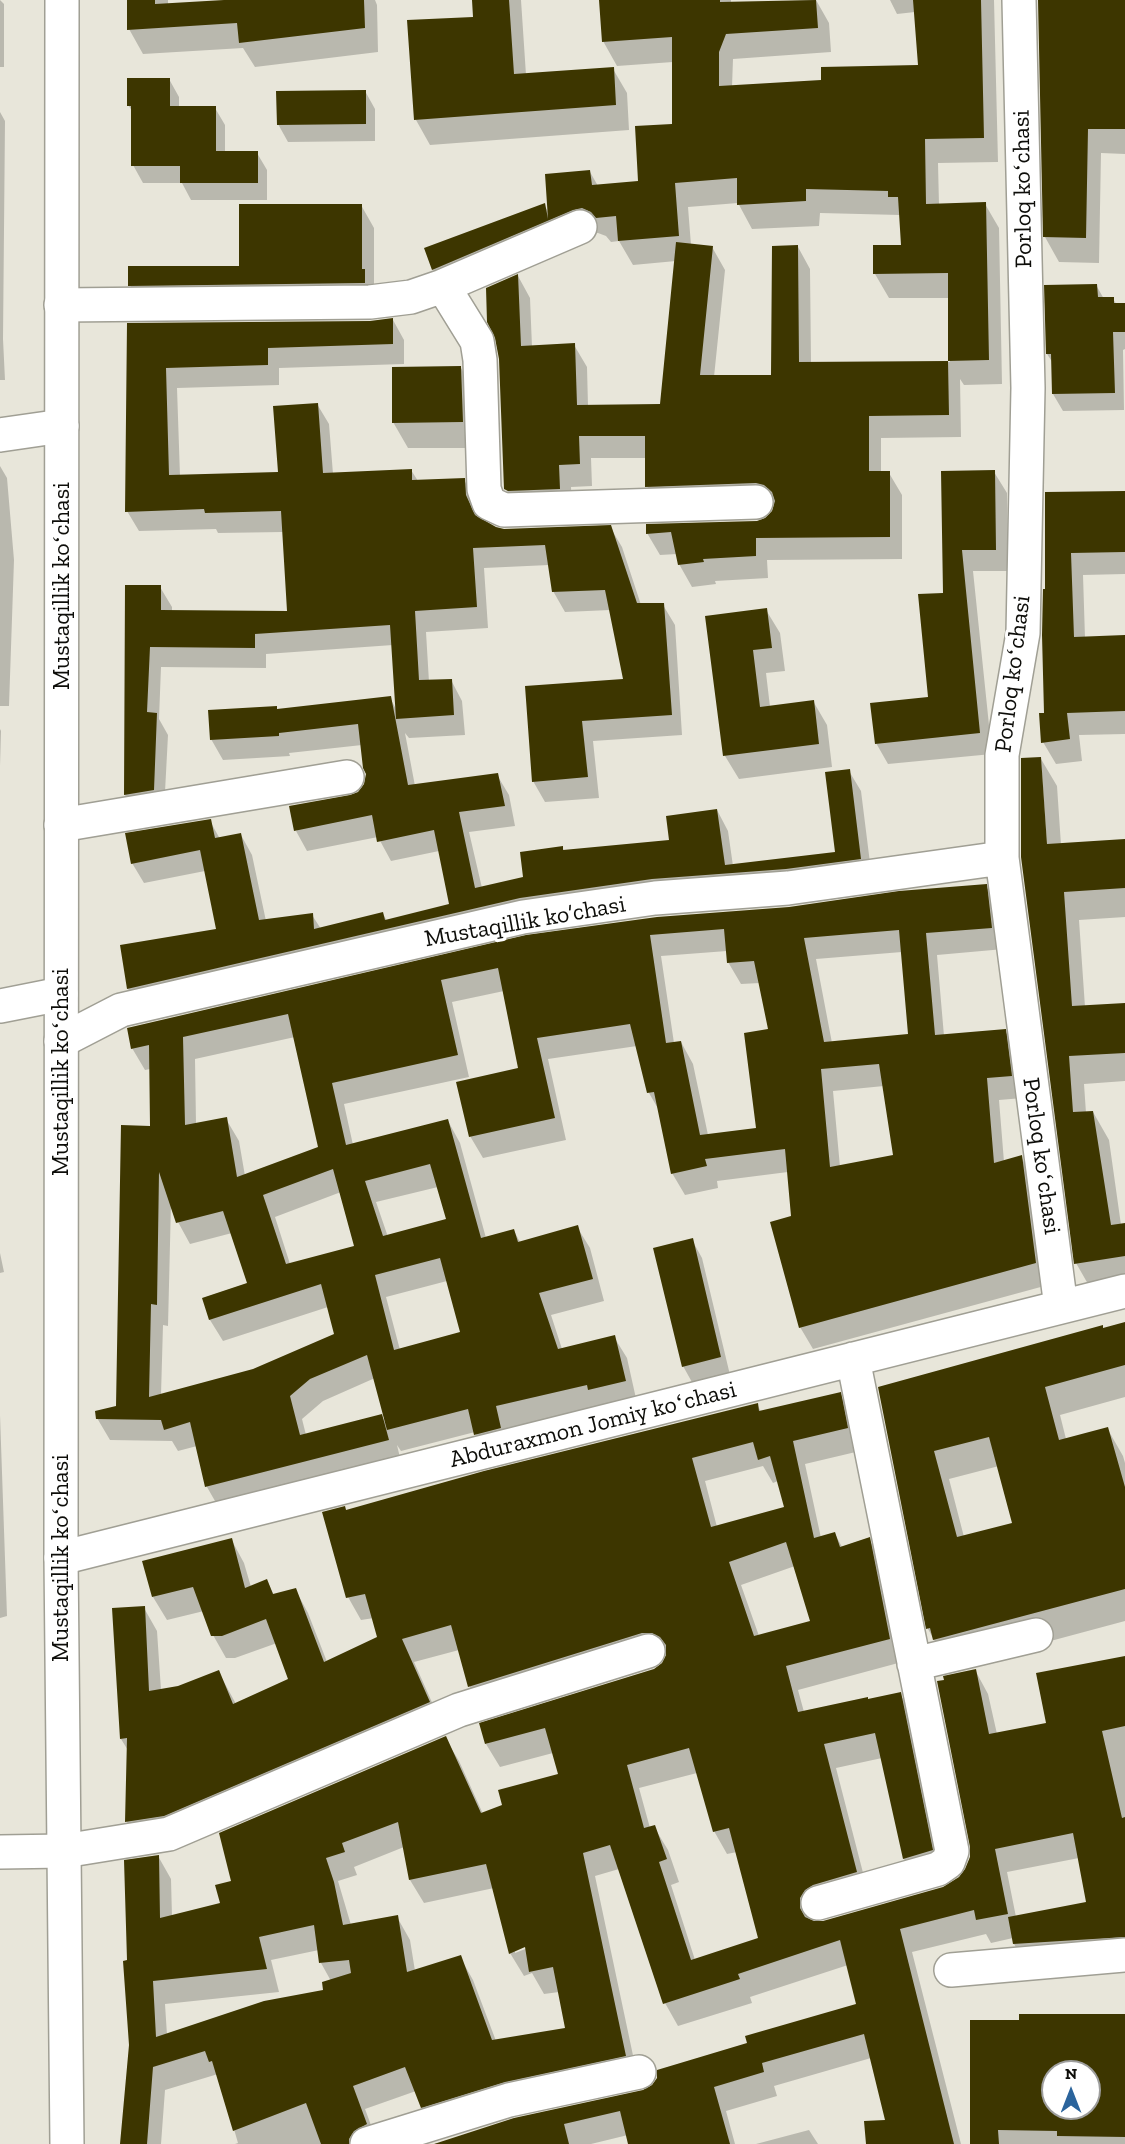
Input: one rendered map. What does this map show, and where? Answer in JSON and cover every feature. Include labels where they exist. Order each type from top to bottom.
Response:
[{"type":"street","name":"Mustaqillik koʻchasi","points":[[62,0],[61,1558],[67,2144]]},
{"type":"street","name":"Porloq koʻchasi","points":[[1019,0],[1028,411],[1023,633],[1002,755],[1002,858],[1061,1307]]},
{"type":"street","points":[[61,304],[370,302],[411,297],[443,286],[580,227]]},
{"type":"street","points":[[443,286],[477,341],[480,360],[484,489],[489,503],[504,510],[756,502]]},
{"type":"street","points":[[0,435],[62,426]]},
{"type":"street","points":[[61,825],[347,777]]},
{"type":"street","name":"Mustaqillik ko‘chasi","points":[[61,1041],[122,1010],[523,917],[655,898],[788,888],[1002,858]]},
{"type":"street","points":[[0,1006],[61,994]]},
{"type":"street","name":"Abduraxmon Jomiy koʻchasi","points":[[61,1558],[1125,1291]]},
{"type":"street","points":[[818,1903],[938,1869],[948,1862],[952,1851],[853,1359]]},
{"type":"street","points":[[915,1664],[1035,1635]]},
{"type":"street","points":[[0,1852],[64,1851],[169,1834],[459,1710],[648,1651]]},
{"type":"street","points":[[951,1971],[1125,1955]]},
{"type":"street","points":[[367,2144],[509,2100],[639,2072]]},
{"type":"building","points":[[127,0],[155,0],[155,4],[224,0],[364,0],[365,28],[239,43],[237,23],[127,30]]},
{"type":"building","points":[[472,0],[509,0],[514,74],[614,67],[616,105],[414,120],[407,20],[473,17]]},
{"type":"building","points":[[599,0],[720,0],[720,2],[816,0],[818,28],[726,34],[719,52],[719,86],[821,80],[821,67],[918,65],[913,0],[981,0],[984,138],[925,139],[926,204],[986,202],[989,360],[948,361],[948,273],[873,274],[873,245],[901,245],[898,197],[888,197],[888,191],[806,189],[806,201],[737,205],[737,178],[675,183],[679,236],[618,241],[616,216],[596,218],[591,212],[582,208],[432,270],[424,248],[545,203],[548,219],[545,174],[590,170],[592,185],[638,181],[635,126],[672,124],[672,37],[602,42]]},
{"type":"building","points":[[1038,0],[1125,0],[1125,129],[1088,129],[1086,238],[1043,237]]},
{"type":"building","points":[[127,78],[170,78],[170,106],[216,106],[216,151],[258,151],[258,183],[180,183],[180,166],[131,166],[131,106],[127,106]]},
{"type":"building","points":[[366,90],[366,124],[277,125],[276,91]]},
{"type":"building","points":[[239,204],[362,204],[362,269],[365,269],[365,283],[128,286],[128,266],[239,266]]},
{"type":"building","points":[[676,242],[713,246],[700,375],[771,375],[772,246],[798,245],[799,362],[948,361],[949,415],[869,416],[869,471],[890,471],[890,537],[756,538],[756,556],[703,559],[704,562],[678,565],[671,532],[646,534],[646,524],[757,521],[765,518],[772,511],[775,501],[772,492],[764,485],[756,483],[645,487],[645,436],[579,436],[580,464],[559,465],[560,489],[508,491],[504,489],[499,359],[495,338],[487,322],[486,288],[518,274],[521,346],[575,343],[577,405],[660,404]]},
{"type":"building","points":[[1097,284],[1098,297],[1114,297],[1114,303],[1125,303],[1125,332],[1113,332],[1115,393],[1052,394],[1051,354],[1046,354],[1044,285]]},
{"type":"building","points":[[393,318],[393,344],[268,348],[268,365],[166,368],[169,475],[278,472],[273,406],[318,403],[323,473],[412,469],[412,480],[465,478],[466,495],[475,515],[504,529],[611,525],[637,603],[664,603],[672,715],[582,721],[588,777],[532,782],[525,686],[623,679],[605,590],[552,592],[545,545],[473,548],[477,607],[415,611],[419,680],[452,679],[454,715],[396,719],[390,625],[255,634],[255,648],[150,647],[147,712],[157,713],[154,790],[124,795],[125,585],[161,585],[161,610],[287,611],[281,511],[205,513],[204,509],[125,512],[127,323],[370,321]]},
{"type":"building","points":[[461,366],[463,422],[392,423],[392,367]]},
{"type":"building","points":[[995,470],[996,550],[962,550],[980,733],[875,744],[870,703],[928,697],[918,594],[943,593],[941,471]]},
{"type":"building","points":[[1125,491],[1125,552],[1071,553],[1074,637],[1125,635],[1125,711],[1067,713],[1070,739],[1041,743],[1039,713],[1044,713],[1042,635],[1043,589],[1045,589],[1045,492]]},
{"type":"building","points":[[767,608],[772,648],[753,650],[760,707],[814,700],[819,744],[723,756],[705,616]]},
{"type":"building","points":[[391,696],[408,785],[498,773],[505,806],[459,812],[475,888],[523,877],[520,852],[563,846],[563,850],[669,840],[666,816],[717,809],[725,865],[835,852],[825,772],[850,769],[861,859],[786,869],[652,879],[520,898],[127,989],[120,945],[216,929],[200,850],[131,864],[125,833],[211,819],[215,838],[241,833],[259,920],[313,913],[314,929],[383,912],[385,920],[449,904],[434,830],[377,842],[372,815],[294,831],[289,806],[350,795],[358,792],[364,784],[366,774],[363,768],[358,724],[279,733],[279,736],[210,740],[208,710],[277,706],[277,709]]},
{"type":"building","points":[[1041,757],[1047,844],[1125,839],[1125,888],[1064,892],[1072,1006],[1125,1003],[1125,1053],[1069,1056],[1073,1112],[1093,1111],[1111,1225],[1125,1223],[1125,1256],[1074,1264],[1021,857],[1021,758]]},
{"type":"building","points":[[987,884],[992,928],[926,933],[935,1035],[1006,1029],[1012,1076],[987,1078],[994,1163],[1022,1155],[1036,1263],[799,1328],[770,1222],[791,1216],[785,1149],[705,1159],[707,1166],[671,1174],[654,1092],[647,1093],[630,1024],[537,1038],[555,1118],[469,1137],[456,1082],[518,1068],[498,968],[441,980],[458,1055],[332,1083],[346,1145],[448,1119],[481,1238],[514,1229],[518,1242],[578,1225],[593,1279],[539,1293],[558,1349],[615,1335],[626,1381],[588,1390],[587,1385],[496,1406],[501,1428],[474,1435],[468,1409],[387,1430],[367,1355],[310,1379],[290,1396],[300,1435],[382,1414],[389,1440],[205,1487],[190,1422],[164,1430],[161,1420],[96,1419],[95,1411],[116,1406],[121,1125],[150,1126],[149,1045],[131,1049],[127,1028],[526,935],[657,917],[789,907],[899,891]],"holes":[[[724,929],[727,963],[754,961],[768,1029],[744,1033],[756,1128],[700,1135],[681,1041],[666,1043],[650,935]],[[899,930],[908,1034],[824,1042],[804,938]],[[288,1014],[318,1147],[237,1177],[227,1117],[185,1125],[183,1037]],[[879,1064],[893,1155],[830,1167],[821,1069]],[[430,1164],[446,1219],[383,1236],[365,1181]],[[333,1169],[354,1246],[286,1264],[263,1195]],[[159,1172],[176,1223],[223,1211],[247,1283],[202,1298],[209,1320],[321,1284],[334,1334],[253,1369],[149,1397],[151,1304],[157,1305]],[[440,1258],[460,1332],[394,1350],[375,1275]]]},
{"type":"building","points":[[693,1238],[721,1357],[682,1367],[653,1248]]},
{"type":"building","points":[[1125,1322],[1125,1365],[1045,1387],[1059,1440],[1108,1427],[1125,1487],[1125,1589],[933,1640],[930,1628],[926,1629],[878,1387],[1103,1325],[1103,1328]],"holes":[[[989,1437],[1012,1523],[957,1537],[934,1451]]]},
{"type":"building","points":[[841,1392],[848,1428],[793,1441],[814,1538],[835,1532],[840,1547],[870,1537],[890,1639],[786,1666],[798,1712],[901,1692],[933,1850],[903,1859],[875,1733],[824,1744],[857,1872],[813,1885],[805,1890],[800,1898],[800,1908],[805,1917],[814,1921],[823,1921],[943,1887],[959,1877],[965,1869],[970,1857],[970,1847],[937,1681],[944,1680],[943,1676],[976,1669],[989,1734],[1046,1723],[1036,1673],[1125,1656],[1125,1726],[1102,1731],[1122,1818],[1125,1817],[1125,1937],[1013,1944],[1008,1917],[1086,1902],[1073,1833],[995,1849],[1008,1914],[976,1920],[974,1910],[900,1929],[954,2144],[866,2144],[864,2121],[885,2120],[864,2034],[762,2063],[764,2072],[714,2087],[730,2144],[628,2144],[620,2111],[564,2124],[569,2144],[434,2144],[514,2118],[643,2090],[652,2085],[657,2078],[657,2070],[747,2043],[745,2036],[856,2004],[840,1940],[738,1974],[740,1979],[663,2004],[610,1845],[583,1853],[626,2056],[505,2082],[421,2108],[405,2067],[353,2086],[367,2124],[354,2131],[349,2144],[321,2144],[306,2103],[233,2131],[212,2061],[209,2062],[205,2051],[153,2067],[147,2144],[120,2144],[129,2045],[123,1961],[127,1960],[124,1860],[159,1855],[160,1918],[220,1903],[215,1885],[231,1881],[219,1833],[446,1736],[481,1813],[502,1805],[498,1790],[558,1774],[545,1728],[485,1744],[479,1723],[654,1669],[662,1663],[666,1655],[666,1645],[660,1637],[652,1633],[642,1633],[468,1687],[451,1625],[402,1639],[430,1702],[164,1816],[125,1822],[127,1738],[120,1739],[112,1608],[145,1606],[149,1691],[178,1686],[219,1670],[233,1704],[288,1679],[266,1619],[222,1636],[211,1636],[193,1587],[152,1597],[142,1561],[232,1538],[245,1588],[267,1579],[273,1594],[296,1588],[324,1662],[377,1637],[365,1594],[346,1598],[322,1512],[345,1506],[346,1510],[484,1471],[758,1403],[759,1411]],"holes":[[[753,1442],[758,1460],[770,1456],[784,1507],[711,1527],[692,1458]],[[786,1542],[810,1621],[754,1636],[729,1562]],[[689,1748],[713,1832],[729,1828],[758,1938],[691,1960],[659,1862],[667,1859],[655,1825],[644,1828],[627,1765]],[[398,1822],[409,1880],[486,1864],[509,1954],[525,1947],[529,1972],[553,1967],[565,2028],[492,2040],[461,1955],[407,1972],[398,1915],[343,1925],[334,1882],[326,1858],[345,1852],[342,1843]],[[314,1925],[319,1963],[349,1960],[351,1973],[322,1982],[323,1990],[264,2001],[156,2037],[153,1981],[267,1969],[259,1937]]]},
{"type":"building","points":[[1019,2014],[1125,2014],[1125,2137],[1057,2136],[1057,2131],[998,2130],[999,2144],[970,2144],[970,2020],[1019,2020]]}]
